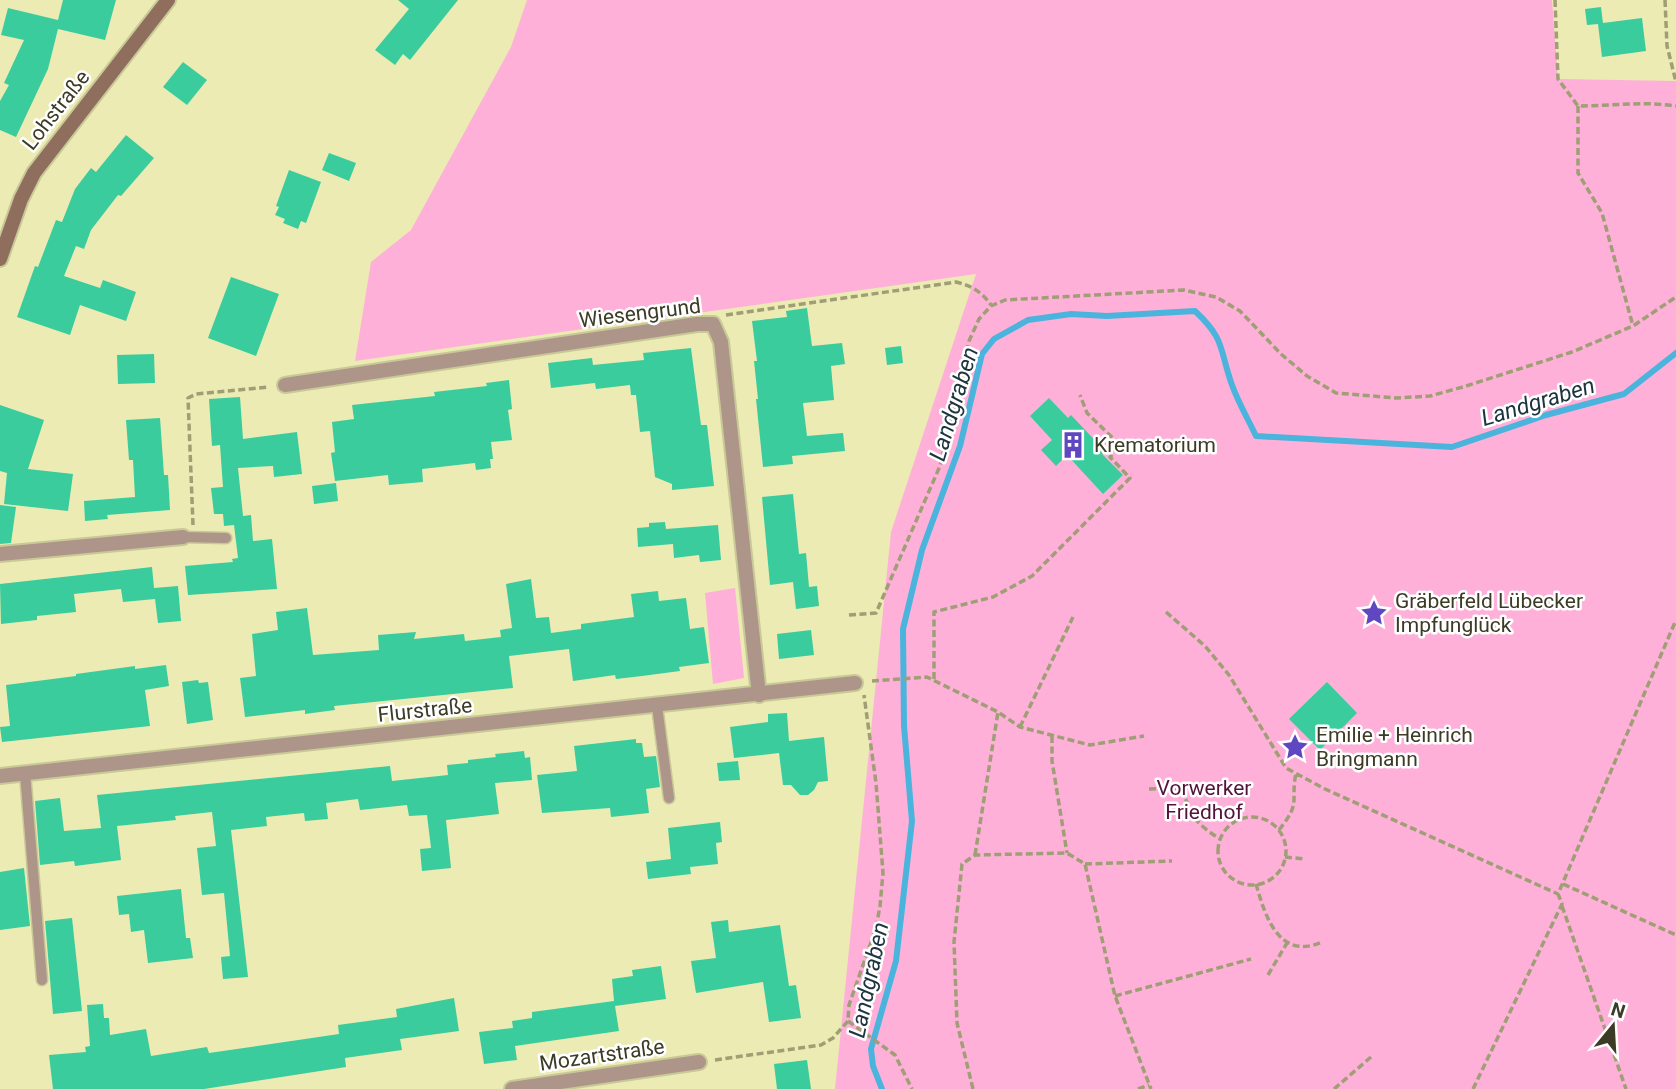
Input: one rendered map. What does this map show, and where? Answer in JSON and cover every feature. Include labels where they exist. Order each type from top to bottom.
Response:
[{"type":"main road","name":"Lohstraße","points":[[0,259],[21,199],[34,173],[168,0]]},
{"type":"street","name":"Wiesengrund","points":[[285,385],[697,324],[713,324],[721,342],[759,695]]},
{"type":"street","points":[[0,554],[183,537]]},
{"type":"street","name":"Flurstraße","points":[[0,776],[759,695],[860,689]]},
{"type":"street","name":"Mozartstraße","points":[[512,1089],[699,1062]]},
{"type":"lane","points":[[183,537],[226,538]]},
{"type":"lane","points":[[657,706],[669,798]]},
{"type":"lane","points":[[25,773],[42,980]]},
{"type":"path","points":[[1555,0],[1558,79],[1577,106],[1578,173],[1602,213],[1633,327]]},
{"type":"path","points":[[1665,0],[1667,46],[1676,82]]},
{"type":"path","points":[[1577,106],[1619,106],[1650,102],[1676,106]]},
{"type":"path","points":[[713,324],[724,316],[956,282],[969,285],[982,293],[991,306]]},
{"type":"path","points":[[849,614],[876,612],[940,466],[969,341],[979,319],[991,306],[1005,300],[1184,290],[1216,297],[1240,311],[1281,354],[1307,376],[1336,393],[1396,398],[1430,396],[1572,352],[1633,327],[1676,298]]},
{"type":"path","points":[[183,537],[194,524],[188,398],[196,394],[285,385]]},
{"type":"path","points":[[934,679],[934,612],[993,597],[1031,576],[1130,478],[1110,457],[1121,446],[1087,413],[1080,395]]},
{"type":"path","points":[[1166,612],[1205,646],[1229,675],[1286,768],[1325,789],[1558,894],[1626,1089]]},
{"type":"path","points":[[1020,727],[1073,617]]},
{"type":"path","points":[[1558,894],[1676,620]]},
{"type":"path","points":[[881,680],[927,677],[934,679],[998,712],[1020,727],[1090,745],[1144,736]]},
{"type":"path","points":[[699,1062],[821,1045],[833,1038],[848,1021],[849,1004],[876,928],[883,873],[876,783],[860,689]]},
{"type":"path","points":[[975,855],[998,712]]},
{"type":"path","points":[[1052,736],[1052,761],[1066,853]]},
{"type":"path","points":[[1279,830],[1292,814],[1296,799],[1296,773]]},
{"type":"path","points":[[1149,789],[1177,788],[1186,796],[1192,814],[1209,832],[1220,839]]},
{"type":"path","points":[[1261,818],[1271,822],[1279,830],[1284,840],[1285,857],[1278,873],[1269,880],[1256,884],[1237,882],[1227,876],[1221,867],[1217,856],[1220,839],[1229,825],[1238,819],[1261,818]]},
{"type":"path","points":[[973,1089],[957,1023],[954,942],[962,864],[975,855],[1066,853],[1086,864],[1172,861]]},
{"type":"path","points":[[1285,857],[1305,859]]},
{"type":"path","points":[[1086,864],[1115,996],[1150,1087],[1138,1089]]},
{"type":"path","points":[[1256,884],[1265,913],[1276,932],[1287,943],[1301,947],[1322,942]]},
{"type":"path","points":[[1563,884],[1676,935]]},
{"type":"path","points":[[1474,1089],[1562,904]]},
{"type":"path","points":[[1268,975],[1287,943]]},
{"type":"path","points":[[1115,996],[1251,959]]},
{"type":"path","points":[[848,1021],[895,1055],[912,1089]]},
{"type":"path","points":[[1334,1089],[1371,1057]]},
{"type":"green space","name":"Vorwerker Friedhof","points":[[527,0],[1552,0],[1558,79],[1676,81],[1676,1089],[835,1089],[891,532],[976,274],[355,361],[371,262],[411,230],[511,47]]},
{"type":"green space","points":[[735,588],[744,678],[713,684],[705,593]]},
{"type":"building","points":[[63,0],[116,0],[105,40],[58,29],[48,69],[16,137],[0,130],[0,101],[9,85],[4,83],[24,40],[1,35],[8,8],[58,20]]},
{"type":"building","points":[[398,0],[458,0],[410,60],[403,54],[395,65],[375,50],[409,9]]},
{"type":"building","points":[[1601,7],[1603,23],[1642,18],[1646,51],[1602,57],[1598,24],[1587,25],[1585,9]]},
{"type":"building","points":[[183,62],[207,80],[187,105],[163,87]]},
{"type":"building","points":[[126,135],[154,158],[121,196],[118,195],[91,230],[84,249],[76,246],[64,276],[100,288],[103,280],[136,292],[126,321],[80,305],[70,335],[17,317],[35,266],[38,267],[56,220],[62,222],[75,189],[91,168],[96,172]]},
{"type":"building","points":[[329,153],[356,163],[349,181],[322,170]]},
{"type":"building","points":[[289,170],[321,182],[306,223],[301,221],[298,229],[283,223],[285,219],[275,215]]},
{"type":"building","points":[[231,277],[279,294],[256,356],[208,338]]},
{"type":"building","points":[[807,308],[812,346],[842,343],[845,364],[831,366],[834,400],[803,403],[807,436],[843,433],[845,451],[792,456],[793,464],[763,467],[752,321],[787,317],[786,311]]},
{"type":"building","points":[[901,346],[903,363],[887,365],[885,348]]},
{"type":"building","points":[[691,348],[701,425],[707,425],[714,486],[672,490],[672,484],[655,477],[650,431],[640,432],[636,395],[631,395],[630,385],[596,389],[595,383],[551,388],[548,363],[592,358],[593,365],[644,360],[643,353]]},
{"type":"building","points":[[154,354],[155,383],[118,384],[117,355]]},
{"type":"building","points":[[509,380],[512,409],[508,410],[512,440],[491,442],[491,468],[476,470],[475,463],[422,469],[423,482],[389,485],[388,475],[335,481],[331,453],[335,452],[332,422],[354,419],[352,405],[435,396],[434,392],[487,386],[486,383]]},
{"type":"building","points":[[240,397],[243,439],[297,432],[302,474],[274,477],[273,466],[238,468],[243,516],[251,515],[253,541],[272,539],[277,589],[188,595],[185,566],[233,562],[232,559],[238,558],[234,525],[224,526],[223,514],[214,514],[211,488],[223,487],[220,445],[212,446],[209,399]]},
{"type":"building","name":"Krematorium","points":[[1049,398],[1068,418],[1071,415],[1105,451],[1102,454],[1123,475],[1103,494],[1067,455],[1056,466],[1041,450],[1052,440],[1030,416]]},
{"type":"building","points":[[0,405],[44,420],[28,469],[73,474],[68,511],[4,504],[7,473],[0,471]]},
{"type":"building","points":[[160,418],[164,475],[168,475],[170,510],[107,515],[108,519],[85,521],[84,501],[135,497],[133,460],[129,460],[126,420]]},
{"type":"building","points":[[336,483],[338,501],[314,504],[312,486]]},
{"type":"building","points":[[793,494],[799,554],[806,553],[809,587],[817,586],[819,606],[796,609],[793,582],[770,585],[762,497]]},
{"type":"building","points":[[0,505],[16,507],[11,543],[0,544]]},
{"type":"building","points":[[665,522],[666,529],[718,525],[721,560],[700,562],[699,555],[674,558],[673,544],[638,547],[637,528],[649,527],[649,523]]},
{"type":"building","points":[[152,567],[154,588],[178,586],[181,621],[158,623],[155,599],[123,602],[121,589],[74,594],[76,612],[37,616],[37,620],[1,624],[0,584]]},
{"type":"building","points":[[531,579],[536,618],[549,617],[551,633],[581,629],[581,624],[634,617],[631,594],[658,591],[659,601],[686,598],[690,629],[704,627],[709,663],[679,667],[680,671],[573,681],[569,649],[509,656],[513,688],[334,706],[335,710],[305,714],[305,710],[245,717],[240,678],[256,676],[252,634],[278,630],[276,612],[307,608],[313,655],[379,650],[378,635],[416,632],[414,639],[464,634],[465,641],[501,637],[500,630],[512,628],[506,584]]},
{"type":"building","points":[[811,630],[814,655],[779,659],[777,634]]},
{"type":"building","points":[[166,665],[169,686],[145,690],[150,726],[2,742],[0,727],[10,726],[6,685],[135,666],[135,669]]},
{"type":"building","points":[[198,680],[199,683],[208,682],[213,720],[187,724],[182,682]]},
{"type":"building","points":[[1327,682],[1357,713],[1320,750],[1289,719]]},
{"type":"building","points":[[787,713],[789,741],[824,737],[828,781],[818,782],[808,795],[800,795],[791,785],[783,785],[779,753],[734,758],[730,727],[768,722],[768,714]]},
{"type":"building","points":[[636,739],[636,743],[642,743],[644,757],[656,756],[660,787],[646,789],[649,813],[611,817],[610,808],[542,813],[537,775],[577,771],[574,746]]},
{"type":"building","points":[[524,751],[525,758],[530,757],[532,780],[495,783],[499,814],[446,820],[451,868],[422,871],[420,849],[431,848],[427,815],[409,816],[407,805],[360,810],[358,799],[326,803],[328,819],[305,821],[304,813],[266,817],[267,826],[231,830],[248,977],[223,979],[221,957],[230,956],[224,893],[202,895],[197,848],[216,846],[212,812],[175,816],[176,820],[117,826],[121,860],[75,866],[74,861],[40,865],[35,801],[60,798],[64,831],[101,828],[97,795],[390,766],[392,781],[448,775],[447,765],[496,757],[495,754]]},
{"type":"building","points":[[738,761],[740,780],[719,781],[717,763]]},
{"type":"building","points":[[720,822],[722,842],[716,843],[718,864],[690,867],[691,874],[648,879],[646,862],[671,859],[668,828]]},
{"type":"building","points":[[24,868],[30,926],[0,930],[0,872]]},
{"type":"building","points":[[181,889],[186,938],[190,938],[193,958],[148,963],[144,930],[131,932],[129,914],[119,915],[117,896]]},
{"type":"building","points":[[72,918],[82,1011],[53,1014],[45,921]]},
{"type":"building","points":[[728,920],[729,932],[780,925],[789,986],[796,985],[801,1018],[769,1022],[763,982],[696,993],[691,961],[716,958],[711,922]]},
{"type":"building","points":[[661,966],[666,999],[615,1006],[619,1031],[515,1046],[517,1060],[484,1064],[479,1032],[513,1028],[512,1021],[532,1018],[532,1012],[614,1001],[612,979],[633,976],[632,970]]},
{"type":"building","points":[[454,998],[459,1031],[400,1039],[402,1050],[345,1058],[346,1067],[204,1089],[53,1089],[49,1055],[86,1052],[85,1047],[90,1046],[87,1005],[103,1004],[104,1018],[109,1018],[110,1035],[146,1029],[151,1056],[207,1047],[209,1053],[339,1034],[338,1025],[397,1017],[396,1009]]},
{"type":"building","points":[[807,1060],[811,1089],[777,1089],[774,1064]]},
{"type":"waterway","name":"Landgraben","points":[[882,1089],[873,1066],[871,1049],[896,961],[912,821],[904,726],[903,629],[922,550],[960,446],[982,354],[994,339],[1028,320],[1071,314],[1107,316],[1195,311],[1217,338],[1234,391],[1256,436],[1452,447],[1546,415],[1624,394],[1676,353]]},
{"type":"place","name":"Krematorium","points":[[1073,445]]},
{"type":"place","name":"Gräberfeld Lübecker Impfunglück","points":[[1374,613]]},
{"type":"place","name":"Emilie + Heinrich Bringmann","points":[[1295,747]]}]
